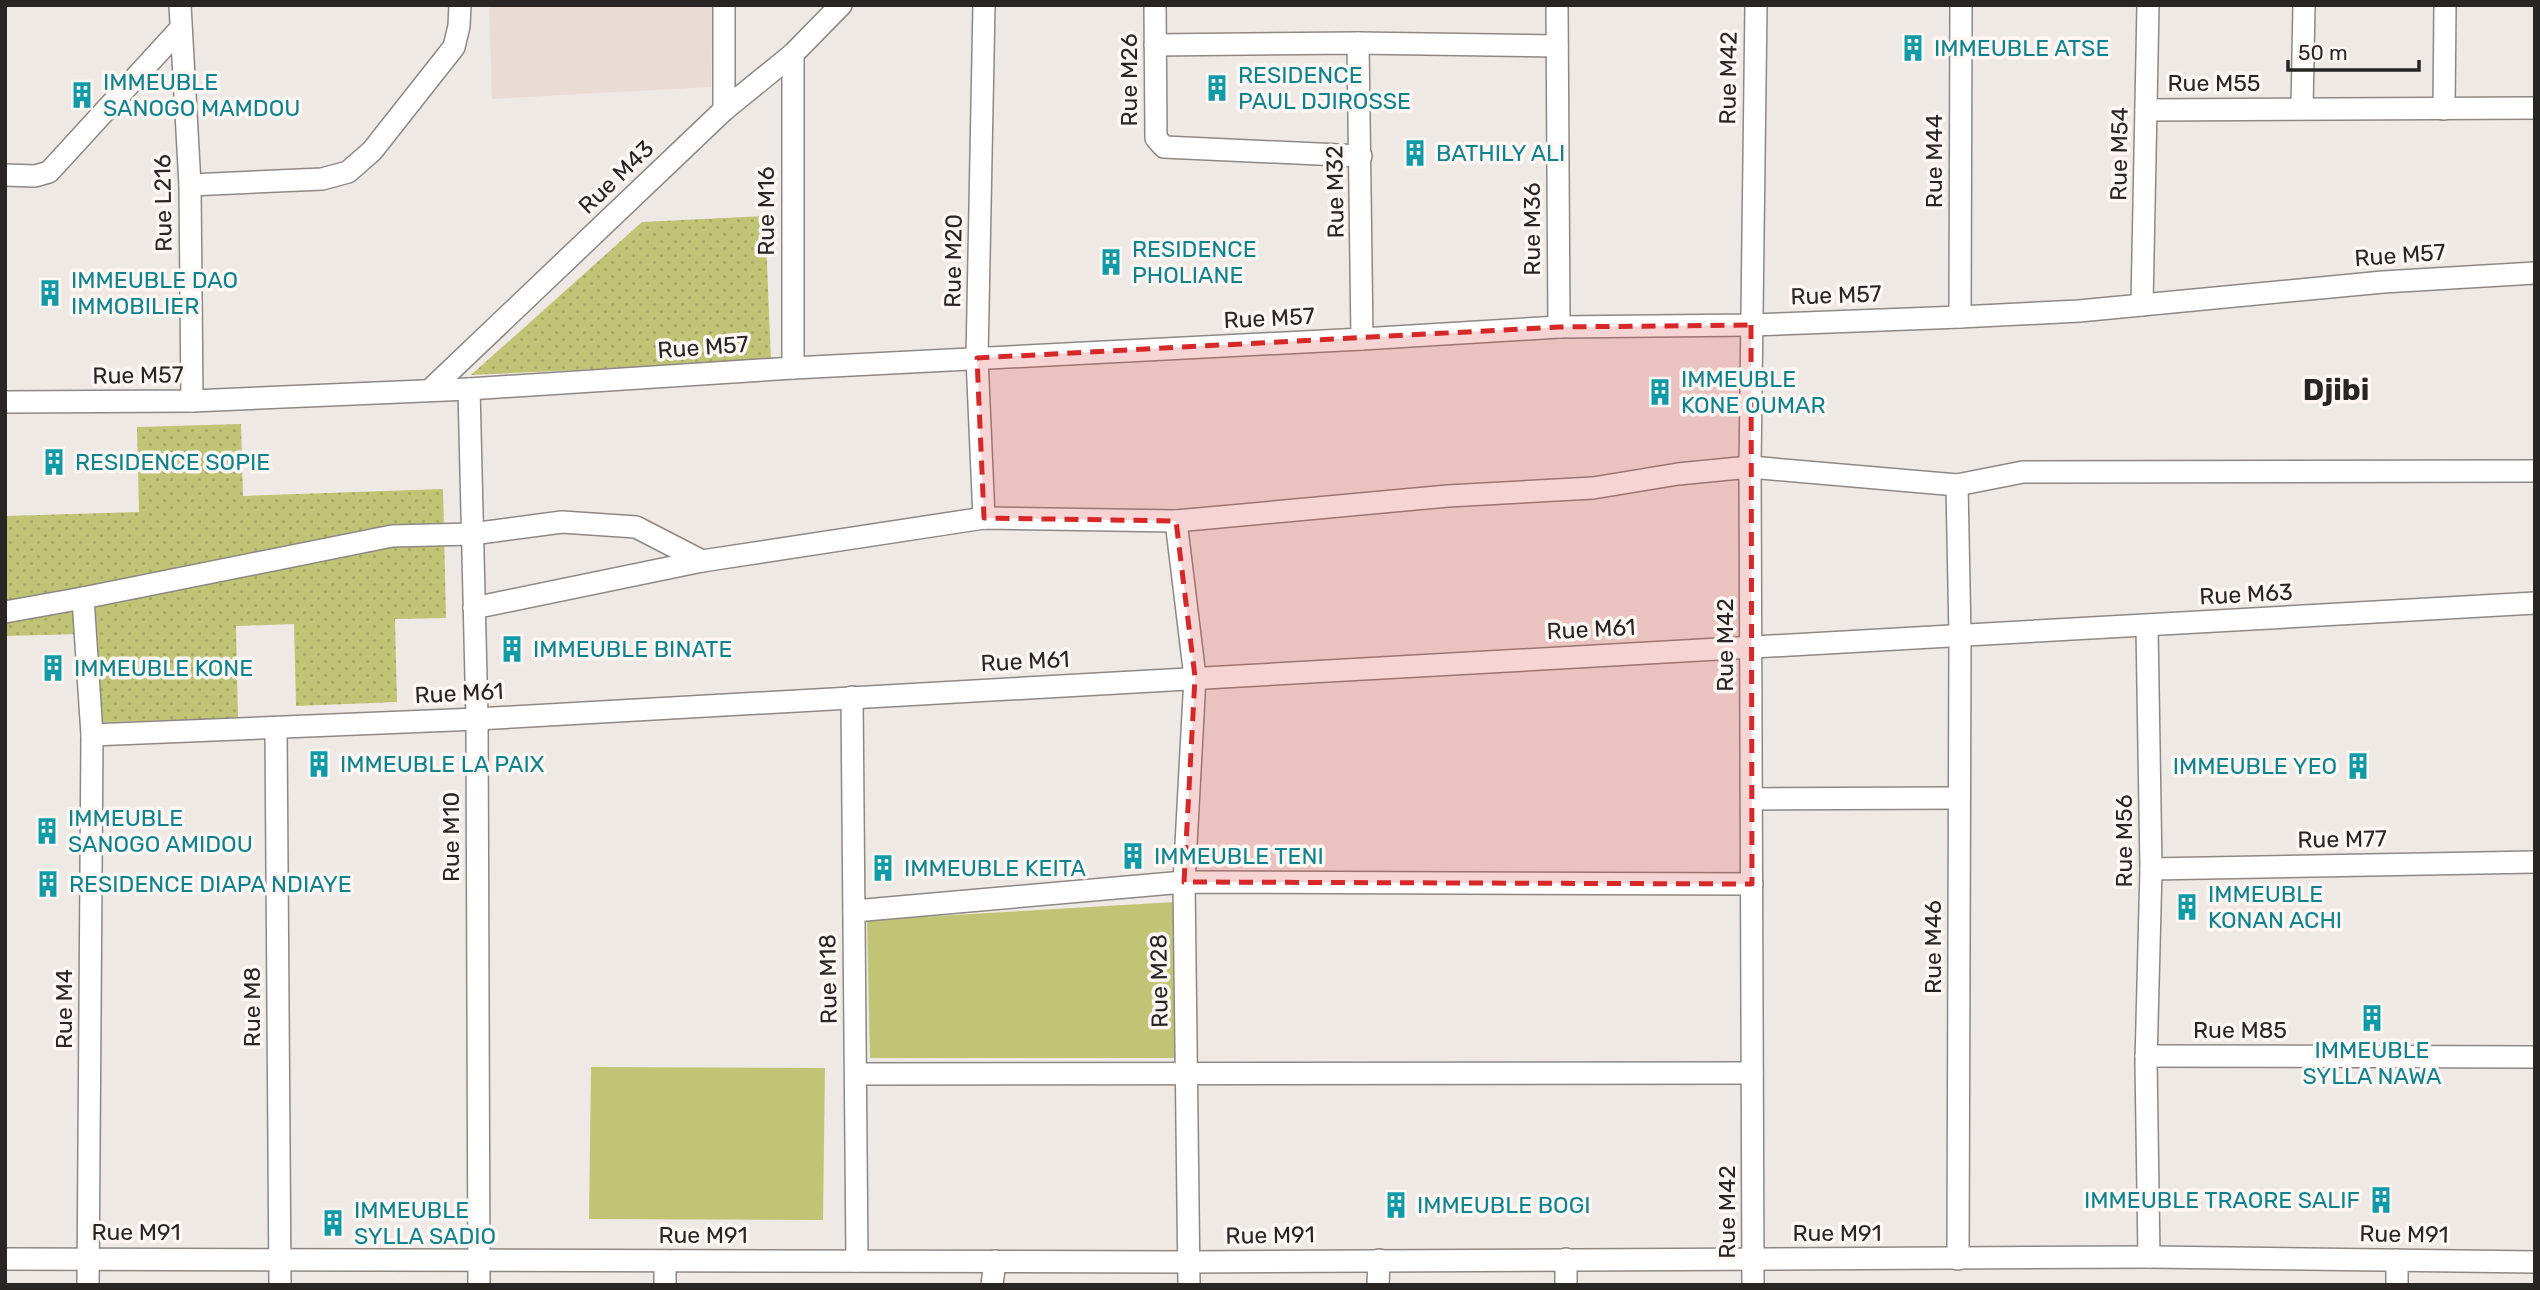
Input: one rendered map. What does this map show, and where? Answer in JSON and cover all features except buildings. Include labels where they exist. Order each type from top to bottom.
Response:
[{"type":"street","name":"Rue L216","points":[[180,5],[190,184],[192,401]]},
{"type":"street","points":[[190,184],[322,178],[348,172],[372,151],[454,47],[460,5]]},
{"type":"street","points":[[724,5],[724,110]]},
{"type":"street","name":"Rue M43","points":[[430,390],[724,110],[793,54],[841,5]]},
{"type":"street","name":"Rue M20","points":[[984,5],[977,358],[984,518]]},
{"type":"street","name":"Rue M26","points":[[1155,5],[1156,138],[1160,144],[1168,149],[1361,156]]},
{"type":"street","name":"Rue M36","points":[[1557,5],[1559,327]]},
{"type":"street","name":"Rue M42","points":[[1753,1285],[1750,467],[1756,5]]},
{"type":"street","name":"Rue M44","points":[[1960,317],[1961,5]]},
{"type":"street","name":"Rue M54","points":[[2142,304],[2148,5]]},
{"type":"street","points":[[2302,108],[2304,5]]},
{"type":"street","points":[[2444,109],[2445,5]]},
{"type":"street","points":[[5,175],[35,176],[49,172],[180,29]]},
{"type":"street","points":[[1155,45],[1358,43],[1557,46]]},
{"type":"street","name":"Rue M32","points":[[1358,43],[1362,340]]},
{"type":"street","name":"Rue M16","points":[[793,54],[793,368]]},
{"type":"street","name":"Rue M55","points":[[2146,110],[2535,108]]},
{"type":"street","name":"Rue M57","points":[[5,402],[192,401],[468,389],[793,368],[1362,340],[1559,327],[1751,325],[2079,311],[2395,281],[2535,273]]},
{"type":"street","name":"Rue M10","points":[[468,389],[477,719],[479,1285]]},
{"type":"street","points":[[474,608],[702,561],[984,518],[1176,521],[1448,496],[1593,488],[1678,474],[1750,467],[1956,485],[2023,472],[2535,471]]},
{"type":"street","name":"Rue M46","points":[[1956,485],[1960,636],[1958,1259]]},
{"type":"street","name":"Rue M28","points":[[1176,521],[1195,677],[1184,882],[1189,1285]]},
{"type":"street","points":[[5,612],[392,536],[472,534],[562,522],[636,527],[702,561]]},
{"type":"street","name":"Rue M4","points":[[83,598],[92,734],[88,1285]]},
{"type":"street","name":"Rue M63","points":[[1960,636],[2535,603]]},
{"type":"street","name":"Rue M56","points":[[2146,1056],[2151,869],[2147,626]]},
{"type":"street","name":"Rue M61","points":[[92,734],[276,729],[477,719],[1960,636]]},
{"type":"street","name":"Rue M18","points":[[852,697],[857,1261]]},
{"type":"street","name":"Rue M8","points":[[276,729],[280,1285]]},
{"type":"street","points":[[1752,799],[1959,798]]},
{"type":"street","name":"Rue M77","points":[[2151,869],[2535,862]]},
{"type":"street","points":[[854,911],[1184,882],[1752,884]]},
{"type":"street","points":[[2146,1056],[2150,1257]]},
{"type":"street","name":"Rue M85","points":[[2146,1056],[2535,1057]]},
{"type":"street","points":[[856,1074],[1752,1073]]},
{"type":"street","name":"Rue M91","points":[[5,1259],[1189,1262],[2150,1257],[2535,1262]]},
{"type":"street","points":[[1566,1259],[1566,1285]]},
{"type":"street","points":[[2397,1285],[2398,1259]]},
{"type":"street","points":[[1378,1260],[1378,1285]]},
{"type":"street","points":[[664,1285],[665,1261]]},
{"type":"street","points":[[992,1285],[995,1261]]},
{"type":"highlighted area","points":[[1751,325],[1752,884],[1184,882],[1195,677],[1176,521],[984,518],[977,358],[1559,327]]},
{"type":"shaded area","points":[[489,5],[713,5],[711,87],[492,99]]},
{"type":"green space","points":[[765,216],[771,361],[471,375],[642,222]]},
{"type":"green space","points":[[241,424],[243,496],[443,489],[446,618],[395,619],[397,702],[296,706],[294,624],[236,626],[238,718],[84,723],[81,634],[5,636],[5,516],[139,512],[137,427]]},
{"type":"green space","points":[[1175,902],[1175,1058],[870,1058],[867,920]]},
{"type":"green space","points":[[591,1067],[825,1068],[823,1220],[589,1219]]},
{"type":"place","name":"IMMEUBLE ATSE","points":[[1913,48]]},
{"type":"place","name":"RESIDENCE PAUL DJIROSSE","points":[[1217,88]]},
{"type":"place","name":"IMMEUBLE SANOGO MAMDOU","points":[[82,95]]},
{"type":"place","name":"BATHILY ALI","points":[[1415,153]]},
{"type":"place","name":"RESIDENCE PHOLIANE","points":[[1111,262]]},
{"type":"place","name":"IMMEUBLE DAO IMMOBILIER","points":[[50,293]]},
{"type":"place","name":"IMMEUBLE KONE OUMAR","points":[[1660,392]]},
{"type":"place","name":"RESIDENCE SOPIE","points":[[54,462]]},
{"type":"place","name":"IMMEUBLE BINATE","points":[[512,649]]},
{"type":"place","name":"IMMEUBLE KONE","points":[[53,668]]},
{"type":"place","name":"IMMEUBLE LA PAIX","points":[[319,764]]},
{"type":"place","name":"IMMEUBLE YEO","points":[[2358,766]]},
{"type":"place","name":"IMMEUBLE SANOGO AMIDOU","points":[[47,831]]},
{"type":"place","name":"IMMEUBLE TENI","points":[[1133,856]]},
{"type":"place","name":"IMMEUBLE KEITA","points":[[883,868]]},
{"type":"place","name":"RESIDENCE DIAPA NDIAYE","points":[[48,884]]},
{"type":"place","name":"IMMEUBLE KONAN ACHI","points":[[2187,907]]},
{"type":"place","name":"IMMEUBLE SYLLA NAWA","points":[[2372,1018]]},
{"type":"place","name":"IMMEUBLE TRAORE SALIF","points":[[2381,1200]]},
{"type":"place","name":"IMMEUBLE BOGI","points":[[1396,1205]]},
{"type":"place","name":"IMMEUBLE SYLLA SADIO","points":[[333,1223]]},
{"type":"district","name":"Djibi","points":[[2336,390]]}]
